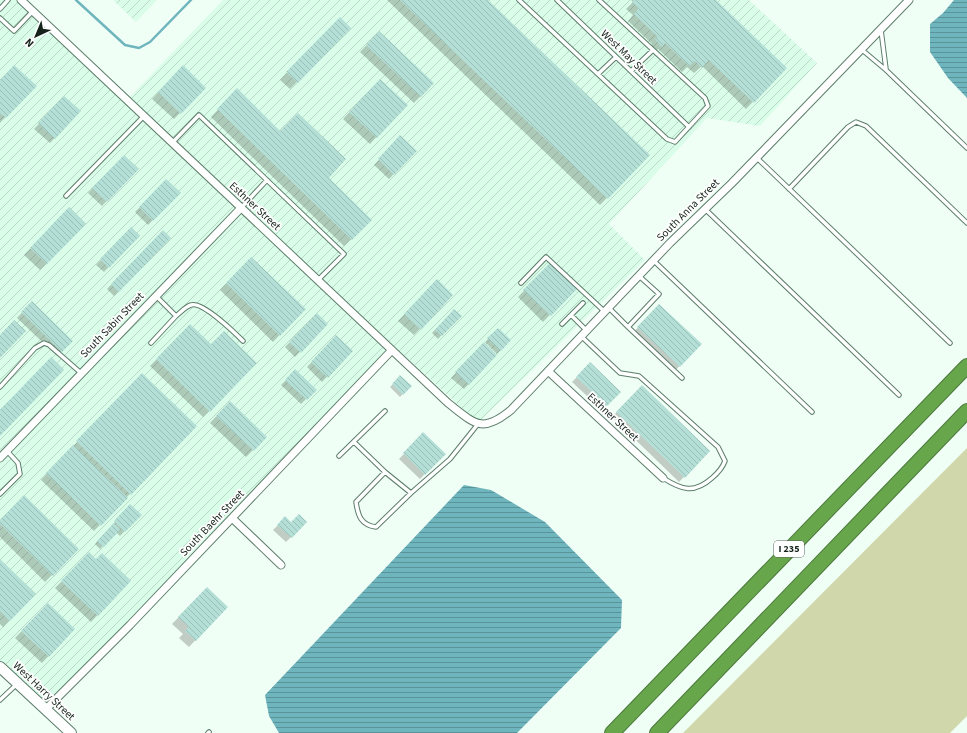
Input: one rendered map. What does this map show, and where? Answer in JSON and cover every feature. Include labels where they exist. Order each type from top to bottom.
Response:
[{"type":"highway","name":"I 235","points":[[612,733],[967,366]]},
{"type":"highway","name":"I 235","points":[[657,733],[967,411]]},
{"type":"street","name":"Esthner Street","points":[[21,0],[448,403],[467,418],[478,423]]},
{"type":"street","name":"South Anna Street","points":[[478,423],[486,425],[497,422],[511,410],[639,276],[909,0]]},
{"type":"street","name":"South Sabin Street","points":[[0,458],[241,208]]},
{"type":"street","name":"South Baehr Street","points":[[46,709],[130,625],[392,350]]},
{"type":"street","name":"Esthner Street","points":[[548,372],[663,478]]},
{"type":"street","points":[[232,518],[281,565]]},
{"type":"street","name":"West Harry Street","points":[[0,666],[71,733]]},
{"type":"lane","points":[[0,9],[8,0]]},
{"type":"lane","points":[[519,0],[667,139],[675,142],[708,106],[705,98],[652,51],[599,0]]},
{"type":"lane","name":"West May Street","points":[[557,0],[689,127]]},
{"type":"lane","points":[[0,18],[14,31],[32,11]]},
{"type":"lane","points":[[881,29],[886,70]]},
{"type":"lane","points":[[861,49],[886,70],[967,148]]},
{"type":"lane","points":[[631,71],[652,51]]},
{"type":"lane","points":[[598,74],[616,57]]},
{"type":"lane","points":[[172,143],[199,115],[344,254],[318,280]]},
{"type":"lane","points":[[66,196],[144,116]]},
{"type":"lane","points":[[789,189],[848,127],[856,122],[866,126],[967,223]]},
{"type":"lane","points":[[756,158],[950,343]]},
{"type":"lane","points":[[241,208],[267,180]]},
{"type":"lane","points":[[705,209],[899,395]]},
{"type":"lane","points":[[521,283],[546,257],[628,327],[682,378]]},
{"type":"lane","points":[[654,261],[812,412]]},
{"type":"lane","points":[[628,327],[659,294],[639,276]]},
{"type":"lane","points":[[156,296],[176,316]]},
{"type":"lane","points":[[562,324],[583,303]]},
{"type":"lane","points":[[151,343],[176,316],[190,305],[197,304],[212,314],[243,340]]},
{"type":"lane","points":[[571,315],[587,331]]},
{"type":"lane","points":[[582,337],[620,373],[639,376],[718,448],[725,461],[722,469],[705,484],[694,490],[677,487],[663,478]]},
{"type":"lane","points":[[0,387],[35,348],[44,343],[49,345],[81,373]]},
{"type":"lane","points":[[339,456],[385,411]]},
{"type":"lane","points":[[385,472],[356,502],[358,517],[368,526],[376,527],[411,493],[450,459],[478,423]]},
{"type":"lane","points":[[354,442],[385,472],[411,493]]},
{"type":"lane","points":[[0,494],[20,474],[18,463],[7,451]]},
{"type":"lane","points":[[0,700],[18,683]]},
{"type":"shaded area","points":[[0,0],[21,0],[127,100],[223,0],[749,0],[817,63],[760,126],[707,118],[609,224],[645,260],[478,423],[166,136],[392,350],[46,709],[0,666]]},
{"type":"shaded area","points":[[113,0],[157,0],[136,22]]},
{"type":"shaded area","points":[[967,448],[967,716],[950,733],[683,733]]},
{"type":"water","points":[[954,0],[967,0],[967,98],[948,78],[930,52],[930,24],[943,13]]},
{"type":"water","points":[[464,485],[491,490],[545,522],[622,600],[621,628],[517,733],[279,733],[269,716],[265,695]]},
{"type":"building","points":[[400,0],[488,0],[650,155],[608,199]]},
{"type":"building","points":[[634,0],[716,0],[787,68],[754,103],[709,60],[702,68],[695,61],[689,66],[665,43],[662,47],[655,39],[658,37],[634,14],[639,8],[632,2]]},
{"type":"building","points":[[340,17],[351,28],[298,83],[286,72]]},
{"type":"building","points":[[379,31],[434,83],[421,97],[366,45]]},
{"type":"building","points":[[14,65],[37,86],[6,118],[0,113],[0,80]]},
{"type":"building","points":[[183,65],[206,88],[181,114],[158,92]]},
{"type":"building","points":[[380,79],[408,105],[377,138],[349,112]]},
{"type":"building","points":[[237,88],[280,131],[298,113],[346,159],[329,178],[372,220],[352,240],[217,109]]},
{"type":"building","points":[[64,96],[81,111],[55,139],[38,123]]},
{"type":"building","points":[[400,135],[417,151],[394,175],[378,159]]},
{"type":"building","points":[[124,155],[139,169],[107,202],[92,188]]},
{"type":"building","points":[[166,179],[181,193],[153,221],[139,207]]},
{"type":"building","points":[[69,207],[86,224],[47,264],[30,248]]},
{"type":"building","points":[[131,227],[140,236],[109,268],[100,259]]},
{"type":"building","points":[[163,230],[171,238],[119,292],[111,284]]},
{"type":"building","points":[[251,257],[306,309],[280,336],[226,283]]},
{"type":"building","points":[[550,263],[577,289],[551,316],[523,290]]},
{"type":"building","points":[[437,279],[453,295],[421,330],[404,314]]},
{"type":"building","points":[[32,301],[73,341],[62,352],[21,312]]},
{"type":"building","points":[[659,304],[702,344],[680,367],[637,327]]},
{"type":"building","points":[[454,309],[462,316],[442,336],[435,330]]},
{"type":"building","points":[[317,313],[328,324],[301,353],[289,342]]},
{"type":"building","points":[[14,320],[26,331],[0,358],[0,335]]},
{"type":"building","points":[[190,324],[211,344],[224,331],[257,363],[210,412],[156,359]]},
{"type":"building","points":[[498,328],[511,340],[501,351],[487,338]]},
{"type":"building","points":[[336,335],[353,351],[328,378],[311,362]]},
{"type":"building","points":[[484,342],[497,355],[469,385],[455,372]]},
{"type":"building","points":[[51,357],[64,370],[0,436],[0,410]]},
{"type":"building","points":[[590,362],[621,392],[607,406],[576,377]]},
{"type":"building","points":[[295,369],[317,390],[307,400],[285,380]]},
{"type":"building","points":[[142,373],[197,426],[131,495],[76,441]]},
{"type":"building","points":[[400,375],[412,386],[403,395],[392,384]]},
{"type":"building","points":[[642,385],[710,451],[685,478],[616,412]]},
{"type":"building","points":[[230,401],[267,437],[254,451],[216,416]]},
{"type":"building","points":[[423,432],[446,454],[425,475],[403,453]]},
{"type":"building","points":[[73,445],[128,498],[101,526],[46,473]]},
{"type":"building","points":[[24,495],[79,549],[53,576],[0,524],[0,520]]},
{"type":"building","points":[[130,504],[142,515],[125,532],[114,521]]},
{"type":"building","points":[[299,514],[307,522],[292,538],[277,525],[285,516],[291,522]]},
{"type":"building","points":[[114,523],[120,530],[104,547],[97,541]]},
{"type":"building","points":[[89,552],[96,559],[102,553],[131,581],[98,616],[61,581]]},
{"type":"building","points":[[0,559],[36,594],[10,621],[0,611]]},
{"type":"building","points":[[207,587],[228,607],[196,641],[185,631],[189,627],[178,617]]},
{"type":"building","points":[[48,603],[75,629],[49,657],[21,631]]},
{"type":"waterway","points":[[76,0],[125,45],[139,48],[150,42],[191,0]]}]
